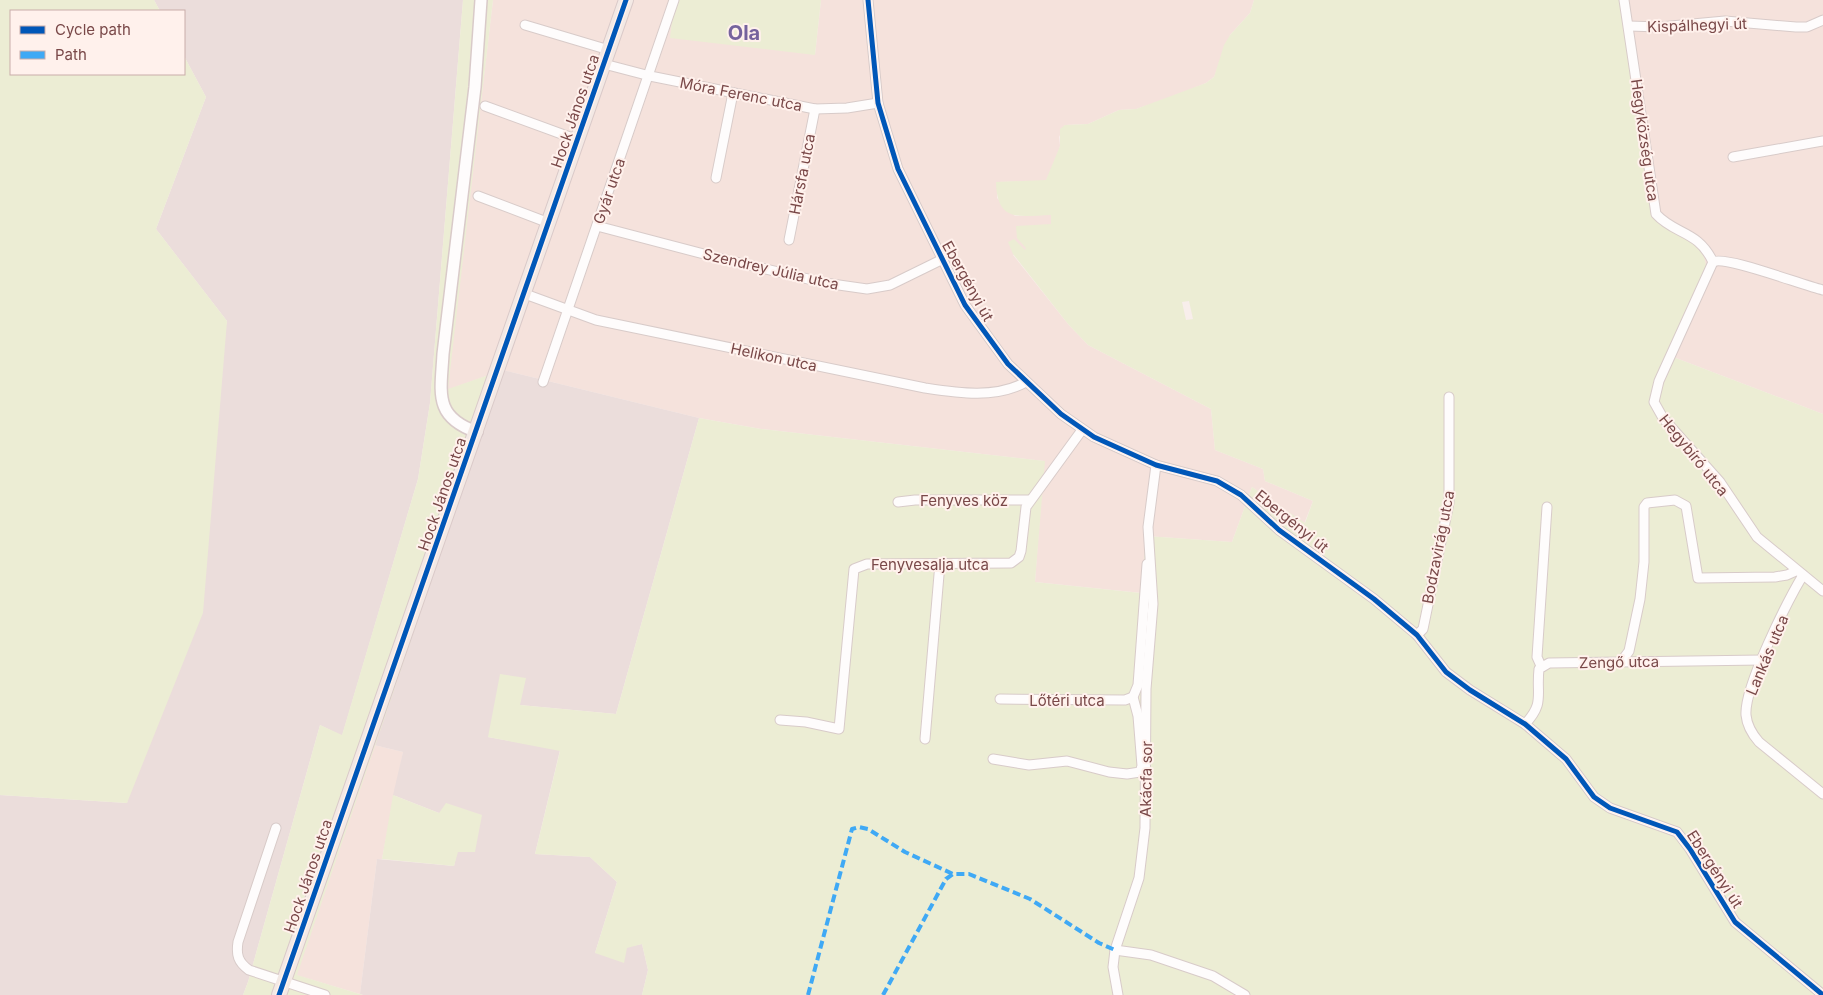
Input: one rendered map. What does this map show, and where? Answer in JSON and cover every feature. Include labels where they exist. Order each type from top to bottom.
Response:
[{"type":"main road","name":"Hock János utca","points":[[282,988],[626,0]]},
{"type":"street","points":[[477,432],[464,428],[449,416],[440,398],[443,354],[475,87],[481,0]]},
{"type":"street","name":"Gyár utca","points":[[543,382],[650,76],[674,0]]},
{"type":"street","name":"Ebergényi út","points":[[868,0],[878,103],[898,169],[942,260],[977,325],[1008,364],[1082,430],[1112,446],[1156,465],[1201,475],[1230,487],[1279,530],[1374,599],[1417,635],[1446,672],[1470,690],[1525,724],[1566,759],[1594,797],[1610,808],[1677,832],[1690,849],[1736,922],[1823,995]]},
{"type":"street","name":"Hegyközség utca","points":[[1624,0],[1655,210],[1661,219],[1695,237],[1709,253],[1713,262]]},
{"type":"street","name":"Kispálhegyi út","points":[[1629,26],[1733,21],[1796,27],[1807,26],[1823,20]]},
{"type":"street","points":[[525,25],[609,50]]},
{"type":"street","name":"Móra Ferenc utca","points":[[604,64],[650,76],[815,109],[847,108],[878,103]]},
{"type":"street","points":[[716,178],[733,93]]},
{"type":"street","points":[[485,106],[578,140]]},
{"type":"street","name":"Hársfa utca","points":[[789,240],[815,109]]},
{"type":"street","points":[[1733,156],[1823,141]]},
{"type":"street","points":[[478,196],[549,223]]},
{"type":"street","name":"Szendrey Júlia utca","points":[[597,226],[825,283],[867,289],[890,285],[942,260]]},
{"type":"street","points":[[1713,262],[1718,260],[1734,262],[1823,290]]},
{"type":"street","name":"Hegybíró utca","points":[[1713,262],[1659,382],[1654,402],[1663,418],[1720,482],[1757,537],[1823,591]]},
{"type":"street","name":"Helikon utca","points":[[525,294],[596,320],[925,388],[964,393],[993,393],[1017,387],[1026,382]]},
{"type":"street","name":"Bodzavirág utca","points":[[1417,635],[1422,629],[1449,504],[1449,397]]},
{"type":"street","name":"Fenyvesalja utca","points":[[780,720],[806,722],[839,729],[854,569],[867,564],[1006,564],[1016,561],[1021,551],[1024,514],[1030,500],[1082,430]]},
{"type":"street","name":"Akácfa sor","points":[[1118,995],[1112,967],[1115,950],[1139,878],[1146,828],[1146,688],[1153,604],[1148,527],[1156,465]]},
{"type":"street","name":"Fenyves köz","points":[[898,502],[915,500],[1030,500]]},
{"type":"street","points":[[1622,662],[1629,651],[1640,599],[1644,562],[1644,507],[1646,503],[1675,500],[1686,506],[1698,578],[1775,576],[1800,573]]},
{"type":"street","points":[[1525,724],[1536,713],[1538,706],[1538,679],[1541,666],[1537,657],[1547,507]]},
{"type":"street","points":[[993,759],[1029,764],[1068,761],[1109,772],[1127,774],[1140,772],[1142,766],[1140,732],[1133,697],[1138,685],[1146,567],[1150,560]]},
{"type":"street","points":[[925,739],[940,563]]},
{"type":"street","name":"Lankás utca","points":[[1800,573],[1762,660],[1746,704],[1746,715],[1750,732],[1759,742],[1823,794]]},
{"type":"street","name":"Zengő utca","points":[[1541,666],[1549,663],[1762,660]]},
{"type":"street","name":"Lőtéri utca","points":[[1000,699],[1125,700],[1133,697]]},
{"type":"street","points":[[276,828],[238,942],[237,955],[242,965],[282,988],[325,995]]},
{"type":"street","points":[[1115,950],[1151,955],[1213,976],[1245,995]]},
{"type":"shaded area","points":[[154,0],[463,0],[430,403],[418,479],[342,736],[320,725],[243,995],[0,995],[0,795],[127,803],[227,321],[156,229],[206,97],[185,58],[185,10],[159,10]]},
{"type":"shaded area","points":[[493,0],[678,0],[672,20],[815,55],[821,0],[1254,0],[1250,13],[1230,35],[1214,77],[1206,83],[1172,97],[1136,109],[1119,110],[1088,124],[1065,125],[1059,137],[1060,146],[1055,162],[1046,181],[997,182],[997,198],[1015,216],[1051,214],[1052,249],[1025,250],[1013,255],[1068,324],[1088,345],[1211,409],[1215,450],[1263,469],[1265,481],[1313,501],[1304,524],[1252,487],[1232,542],[1146,536],[1142,593],[1035,582],[1044,461],[761,429],[699,418],[503,370],[447,390]]},
{"type":"shaded area","points":[[1620,0],[1823,0],[1823,414],[1668,355],[1655,219],[1625,17]]},
{"type":"shaded area","points":[[503,370],[699,418],[616,714],[520,705],[488,737],[560,750],[535,854],[590,857],[617,882],[595,953],[642,944],[648,970],[642,995],[363,995],[360,994],[377,859],[454,866],[457,852],[474,852],[439,813],[393,795],[403,752],[374,745]]},
{"type":"shaded area","points":[[374,745],[403,752],[382,859],[377,859],[360,994],[296,975]]},
{"type":"green space","points":[[0,0],[154,0],[159,10],[10,10],[10,75],[185,75],[185,58],[206,97],[156,229],[227,321],[203,613],[127,803],[0,795]]},
{"type":"green space","points":[[463,0],[493,0],[448,389],[503,370],[297,975],[363,995],[243,995],[320,725],[342,735],[418,479],[430,403]]},
{"type":"green space","points":[[678,0],[821,0],[815,55],[670,38],[672,20]]},
{"type":"green space","points":[[1254,0],[1620,0],[1625,17],[1654,216],[1680,232],[1696,245],[1702,252],[1705,261],[1706,271],[1668,355],[1823,414],[1823,995],[642,995],[648,970],[642,944],[627,948],[624,963],[595,953],[617,882],[590,857],[535,854],[560,751],[488,737],[500,674],[526,678],[520,705],[616,714],[699,418],[761,429],[1045,461],[1035,582],[1141,593],[1146,536],[1232,542],[1252,487],[1305,523],[1313,501],[1265,481],[1263,469],[1215,450],[1211,409],[1088,345],[1068,324],[1013,254],[1008,242],[1014,239],[1025,250],[1026,248],[1017,238],[1016,226],[1051,224],[1051,215],[1020,216],[1012,214],[1005,211],[997,195],[996,182],[1046,180],[1060,146],[1060,129],[1065,125],[1088,124],[1119,110],[1136,109],[1206,83],[1214,77],[1224,45],[1230,35],[1250,13]],"holes":[[[1189,301],[1193,319],[1186,320],[1182,302]]]},
{"type":"green space","points":[[393,795],[439,813],[446,803],[482,815],[475,852],[458,852],[454,866],[382,859]]},
{"type":"marked path","points":[[808,995],[852,829],[859,827],[868,829],[905,852],[953,874]]},
{"type":"marked path","points":[[883,995],[946,879],[953,874],[969,874],[1030,899],[1099,943],[1115,950]]},
{"type":"cycle path","points":[[279,995],[626,0]]},
{"type":"cycle path","points":[[868,0],[878,103],[898,169],[965,305],[1008,364],[1061,414],[1094,437],[1156,465],[1217,481],[1241,495],[1279,530],[1374,599],[1417,635],[1446,672],[1470,690],[1525,724],[1566,759],[1594,797],[1610,808],[1677,832],[1690,849],[1735,922],[1823,995]]},
{"type":"district","name":"Ola","points":[[744,33]]}]
